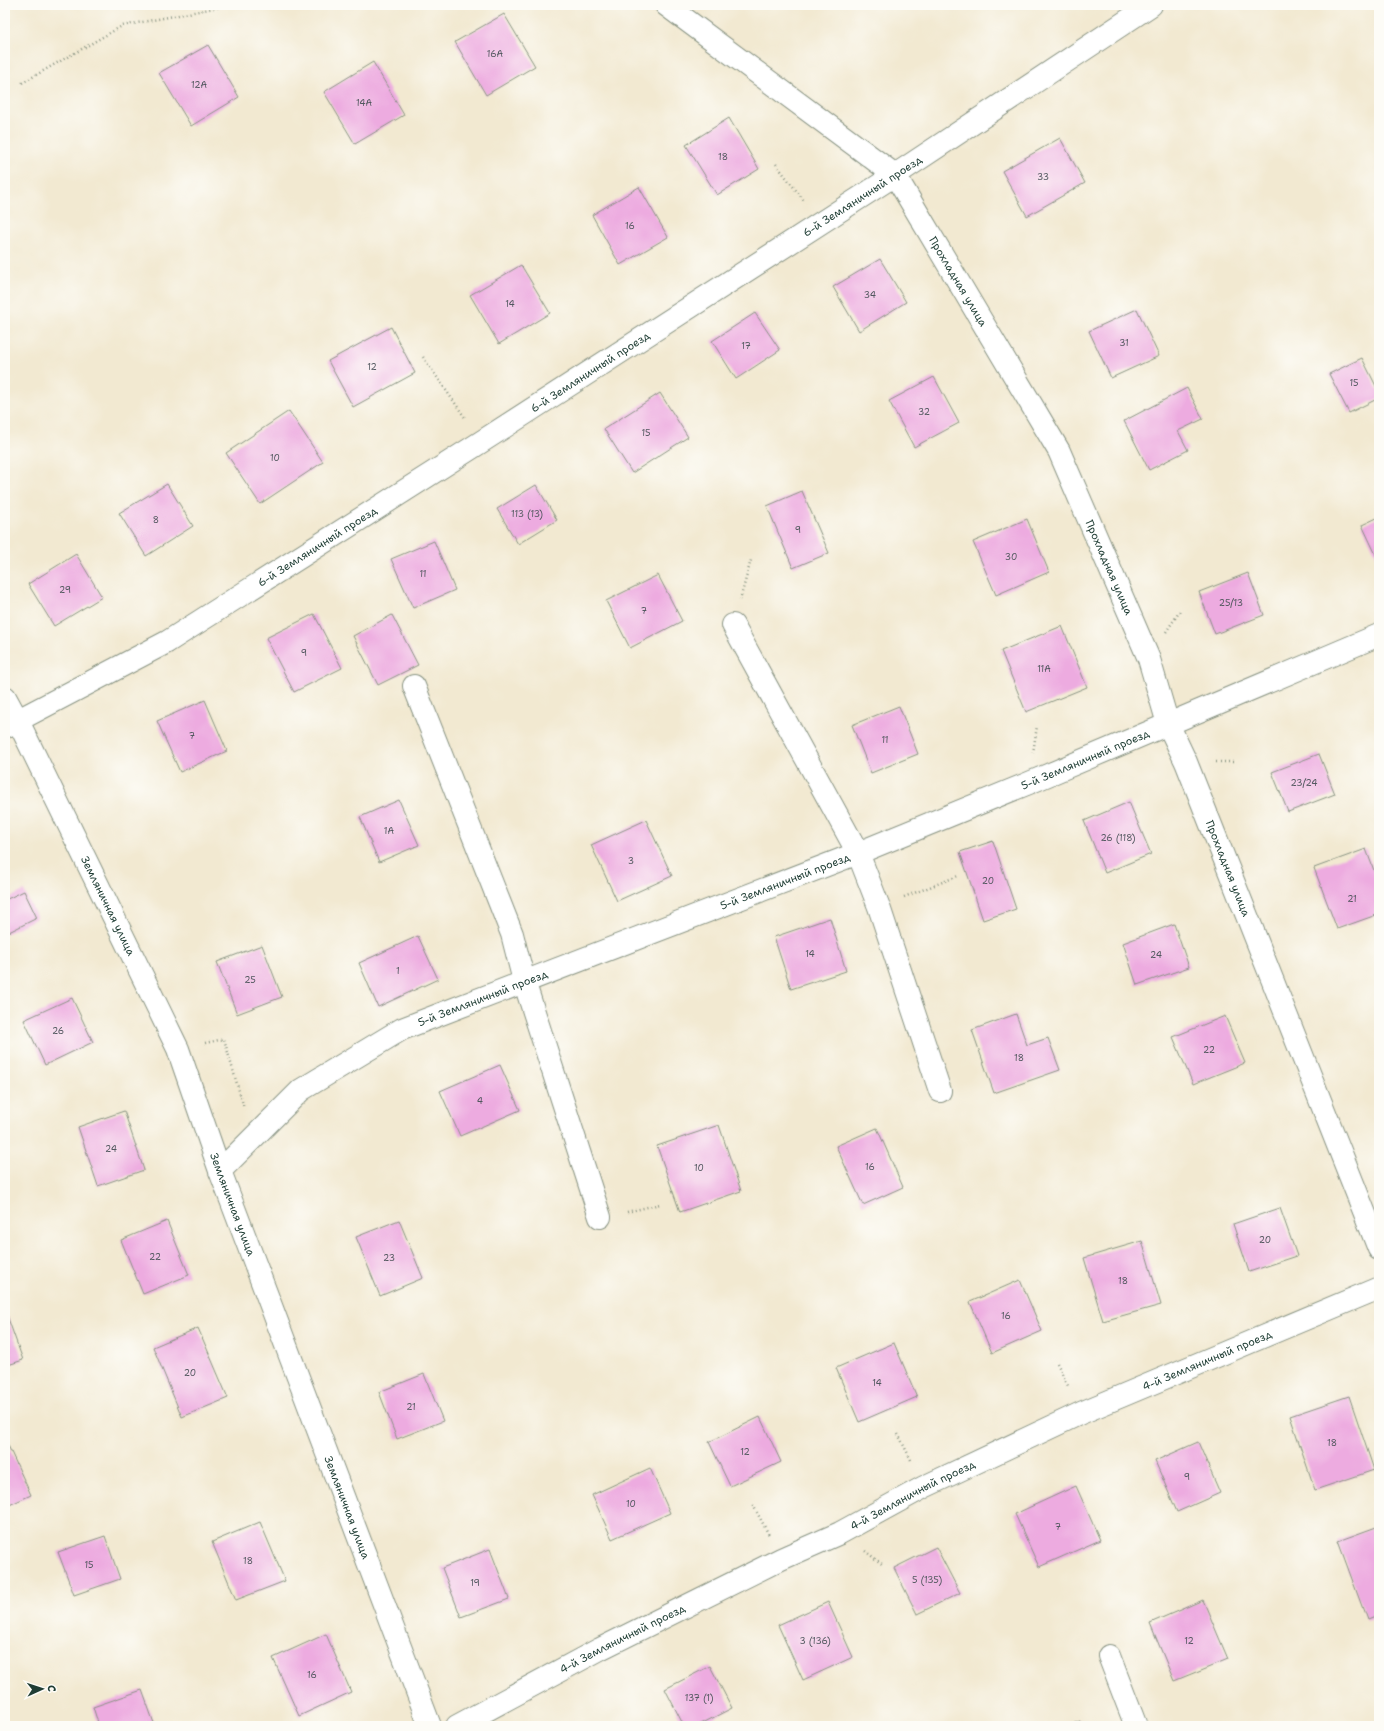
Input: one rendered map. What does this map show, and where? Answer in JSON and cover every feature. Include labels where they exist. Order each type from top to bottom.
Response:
[{"type":"street","name":"Прохладная улица","points":[[666,5],[895,175],[1059,451],[1149,659],[1168,724],[1186,762],[1379,1250]]},
{"type":"street","name":"6-й Земляничный проезд","points":[[12,724],[167,642],[481,442],[895,175],[1152,5]]},
{"type":"street","points":[[732,625],[858,853],[879,907],[940,1092]]},
{"type":"street","name":"5-й Земляничный проезд","points":[[220,1171],[301,1090],[402,1029],[858,853],[1029,783],[1379,635]]},
{"type":"street","points":[[414,686],[512,934],[524,982],[600,1217]]},
{"type":"street","name":"Земляничная улица","points":[[5,697],[12,724],[178,1049],[220,1171],[430,1726]]},
{"type":"street","name":"4-й Земляничный проезд","points":[[457,1726],[600,1649],[782,1559],[840,1533],[924,1487],[1081,1413],[1379,1288]]},
{"type":"street","points":[[1109,1656],[1136,1726]]},
{"type":"path","points":[[22,83],[122,26],[230,5]]},
{"type":"path","points":[[776,164],[820,223]]},
{"type":"path","points":[[423,357],[481,442]]},
{"type":"path","points":[[879,907],[958,876]]},
{"type":"path","points":[[178,1049],[224,1039],[253,1137]]},
{"type":"path","points":[[600,1217],[660,1204]]},
{"type":"path","points":[[898,1434],[924,1487]]},
{"type":"path","points":[[753,1505],[782,1559]]},
{"type":"building","points":[[504,14],[535,66],[486,95],[455,42]]},
{"type":"building","points":[[208,45],[239,97],[191,126],[159,73]]},
{"type":"building","points":[[373,62],[404,115],[355,144],[324,92]]},
{"type":"building","points":[[729,118],[759,169],[717,195],[686,145]]},
{"type":"building","points":[[1060,138],[1085,183],[1027,216],[1002,171]]},
{"type":"building","points":[[639,187],[668,237],[620,265],[592,215]]},
{"type":"building","points":[[880,259],[906,302],[859,331],[833,287]]},
{"type":"building","points":[[521,265],[550,313],[499,344],[470,295]]},
{"type":"building","points":[[1137,309],[1159,356],[1111,378],[1089,331]]},
{"type":"building","points":[[755,313],[780,350],[736,379],[712,341]]},
{"type":"building","points":[[391,327],[415,373],[353,407],[328,361]]},
{"type":"building","points":[[1362,358],[1379,392],[1379,398],[1349,413],[1329,374]]},
{"type":"building","points":[[934,377],[959,423],[914,447],[889,401]]},
{"type":"building","points":[[1187,388],[1203,419],[1178,431],[1188,450],[1149,470],[1124,421]]},
{"type":"building","points":[[660,393],[688,437],[632,473],[604,429]]},
{"type":"building","points":[[289,411],[323,462],[260,504],[226,453]]},
{"type":"building","points":[[167,484],[193,526],[146,556],[119,513]]},
{"type":"building","points":[[536,485],[557,520],[518,544],[497,509]]},
{"type":"building","points":[[802,491],[829,553],[793,568],[767,506]]},
{"type":"building","points":[[1379,517],[1379,561],[1362,525]]},
{"type":"building","points":[[1027,519],[1049,572],[996,595],[973,542]]},
{"type":"building","points":[[434,541],[455,590],[413,608],[391,559]]},
{"type":"building","points":[[76,554],[102,597],[54,626],[28,584]]},
{"type":"building","points":[[1248,573],[1264,615],[1215,634],[1199,592]]},
{"type":"building","points":[[658,575],[682,621],[630,648],[606,601]]},
{"type":"building","points":[[314,614],[342,668],[294,692],[266,638]]},
{"type":"building","points":[[392,615],[418,665],[378,685],[353,636]]},
{"type":"building","points":[[1062,626],[1087,687],[1026,712],[1001,651]]},
{"type":"building","points":[[205,700],[227,751],[180,772],[157,721]]},
{"type":"building","points":[[899,706],[918,754],[871,773],[852,725]]},
{"type":"building","points":[[1319,754],[1335,794],[1288,812],[1272,772]]},
{"type":"building","points":[[399,800],[419,845],[379,862],[360,817]]},
{"type":"building","points":[[1129,802],[1151,854],[1105,873],[1084,821]]},
{"type":"building","points":[[646,820],[672,876],[617,901],[591,845]]},
{"type":"building","points":[[993,841],[1016,909],[983,920],[960,852]]},
{"type":"building","points":[[1366,849],[1379,884],[1379,914],[1337,929],[1314,868]]},
{"type":"building","points":[[24,891],[37,918],[5,934],[5,900]]},
{"type":"building","points":[[830,918],[846,971],[791,989],[774,937]]},
{"type":"building","points":[[1174,924],[1189,967],[1137,985],[1123,943]]},
{"type":"building","points":[[418,936],[438,979],[378,1007],[359,963]]},
{"type":"building","points":[[262,945],[282,997],[237,1014],[217,962]]},
{"type":"building","points":[[72,998],[93,1042],[45,1065],[24,1020]]},
{"type":"building","points":[[1016,1014],[1027,1045],[1048,1038],[1060,1070],[994,1093],[972,1030]]},
{"type":"building","points":[[1225,1016],[1245,1063],[1193,1084],[1173,1037]]},
{"type":"building","points":[[500,1065],[520,1110],[460,1136],[440,1091]]},
{"type":"building","points":[[124,1111],[144,1170],[98,1186],[78,1127]]},
{"type":"building","points":[[719,1125],[741,1191],[680,1212],[657,1146]]},
{"type":"building","points":[[877,1128],[903,1187],[863,1205],[836,1146]]},
{"type":"building","points":[[1280,1208],[1297,1256],[1249,1272],[1233,1224]]},
{"type":"building","points":[[399,1220],[423,1278],[380,1296],[356,1237]]},
{"type":"building","points":[[167,1221],[189,1275],[143,1294],[121,1240]]},
{"type":"building","points":[[1142,1241],[1161,1305],[1103,1321],[1084,1258]]},
{"type":"building","points":[[1020,1280],[1042,1331],[992,1353],[970,1302]]},
{"type":"building","points":[[5,1310],[23,1360],[5,1366]]},
{"type":"building","points":[[198,1328],[228,1398],[182,1417],[153,1347]]},
{"type":"building","points":[[894,1343],[917,1397],[859,1422],[836,1368]]},
{"type":"building","points":[[424,1374],[443,1421],[397,1439],[379,1392]]},
{"type":"building","points":[[1349,1396],[1374,1470],[1315,1490],[1290,1416]]},
{"type":"building","points":[[760,1417],[781,1462],[730,1486],[709,1442]]},
{"type":"building","points":[[5,1439],[31,1495],[5,1507]]},
{"type":"building","points":[[1198,1442],[1220,1493],[1177,1512],[1155,1461]]},
{"type":"building","points":[[650,1468],[670,1513],[612,1539],[592,1495]]},
{"type":"building","points":[[1076,1486],[1100,1540],[1039,1567],[1015,1514]]},
{"type":"building","points":[[260,1522],[285,1581],[236,1600],[212,1542]]},
{"type":"building","points":[[1379,1526],[1379,1615],[1367,1620],[1338,1541]]},
{"type":"building","points":[[105,1536],[120,1579],[74,1595],[58,1552]]},
{"type":"building","points":[[936,1547],[960,1593],[917,1614],[894,1568]]},
{"type":"building","points":[[490,1549],[509,1599],[461,1617],[442,1568]]},
{"type":"building","points":[[1203,1600],[1228,1659],[1174,1681],[1150,1623]]},
{"type":"building","points":[[828,1602],[853,1657],[803,1680],[778,1625]]},
{"type":"building","points":[[326,1634],[351,1692],[299,1716],[273,1658]]},
{"type":"building","points":[[710,1666],[732,1708],[697,1726],[684,1726],[665,1689]]},
{"type":"building","points":[[142,1690],[155,1726],[99,1726],[93,1707]]},
{"type":"building","points":[[1080,1721],[1082,1726],[1067,1726]]}]
